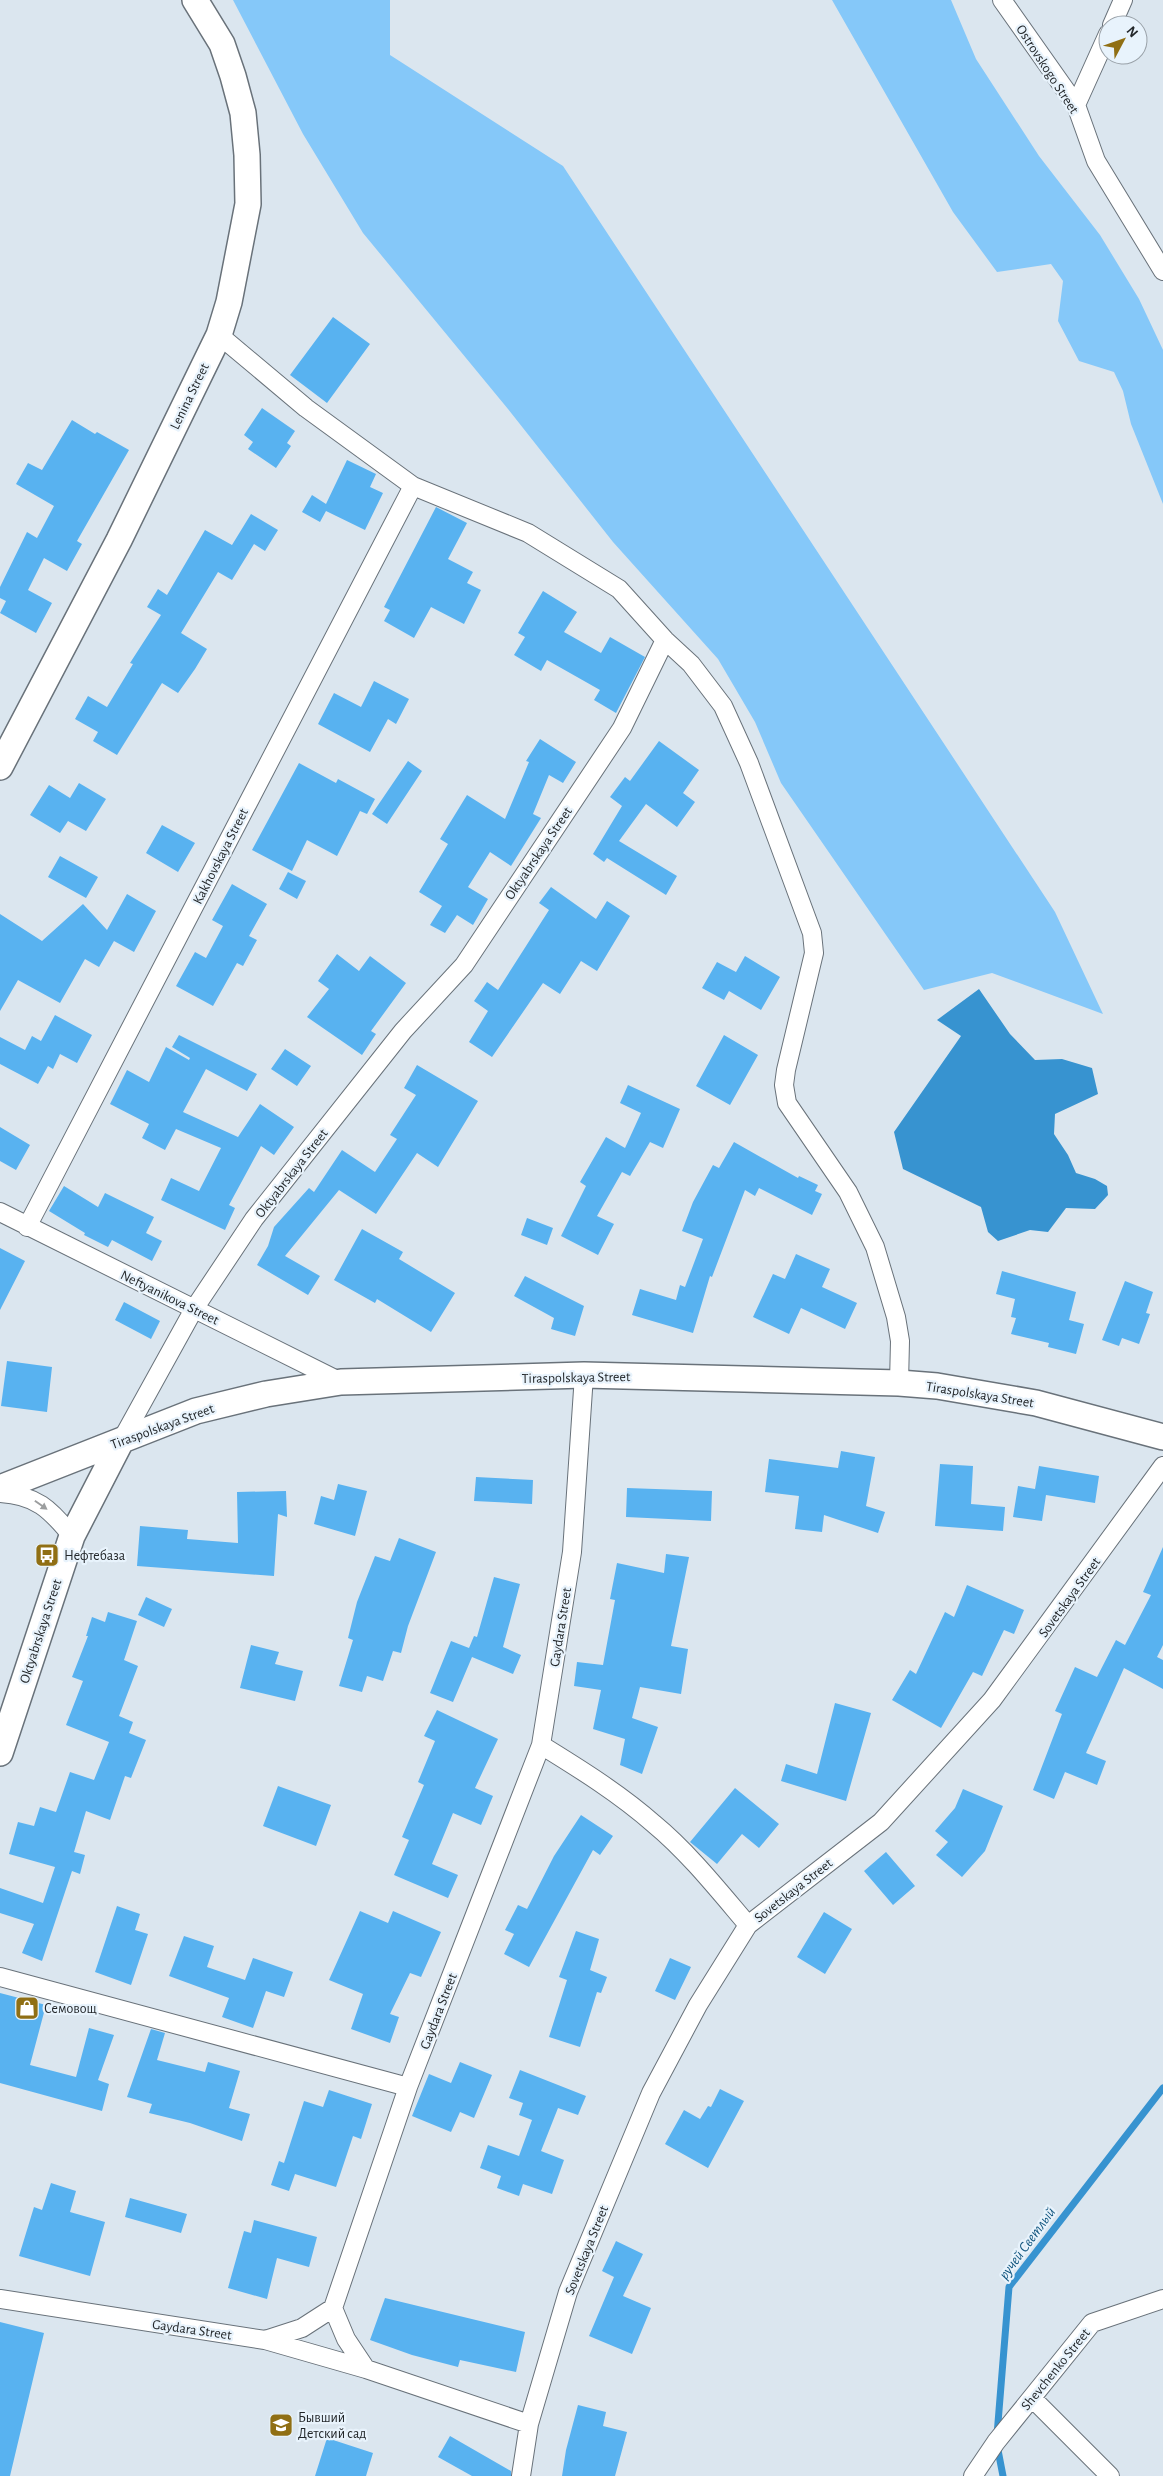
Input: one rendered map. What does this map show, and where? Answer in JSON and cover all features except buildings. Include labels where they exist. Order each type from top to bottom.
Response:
[{"type":"street","name":"Lenina Street","points":[[0,767],[119,540],[219,336],[229,302],[248,204],[247,155],[243,113],[222,44],[195,0]]},
{"type":"street","name":"Ostrovskogo Street","points":[[1002,0],[1076,105],[1096,161],[1163,271]]},
{"type":"street","points":[[1117,15],[1124,0]]},
{"type":"street","points":[[1076,105],[1098,56]]},
{"type":"street","points":[[219,336],[306,408],[413,486],[537,538],[619,589],[665,640],[691,664],[724,706],[749,763],[812,933],[814,953],[786,1070],[784,1086],[787,1103],[848,1192],[875,1247],[896,1317],[900,1342],[899,1383]]},
{"type":"street","name":"Kakhovskaya Street","points":[[27,1227],[413,486]]},
{"type":"street","name":"Oktyabrskaya Street","points":[[0,1753],[72,1536],[121,1441],[194,1308],[260,1211],[403,1031],[464,966],[622,728],[665,640]]},
{"type":"street","name":"Neftyanikova Street","points":[[0,1212],[341,1382]]},
{"type":"street","name":"Tiraspolskaya Street","points":[[0,1488],[196,1411],[266,1394],[341,1382],[584,1375],[899,1383],[937,1386],[1036,1403],[1163,1437]]},
{"type":"street","name":"Gaydara Street","points":[[0,2300],[265,2340],[302,2328],[333,2308],[408,2087],[541,1745],[572,1552],[584,1375]]},
{"type":"street","name":"Sovetskaya Street","points":[[521,2476],[529,2424],[568,2292],[651,2093],[698,2005],[748,1925],[881,1822],[992,1700],[1163,1466]]},
{"type":"street","points":[[0,1493],[17,1494],[39,1502],[57,1518],[72,1536]]},
{"type":"street","points":[[541,1745],[597,1781],[655,1824],[748,1925]]},
{"type":"street","points":[[0,1977],[408,2087]]},
{"type":"street","name":"Shevchenko Street","points":[[973,2476],[1092,2323],[1163,2299]]},
{"type":"street","points":[[333,2308],[346,2339],[366,2369]]},
{"type":"street","points":[[265,2340],[366,2369],[529,2424]]},
{"type":"street","points":[[1032,2398],[1110,2476]]},
{"type":"shaded area","points":[[233,0],[390,0],[390,55],[563,166],[1055,912],[1103,1014],[992,973],[924,990],[781,783],[755,722],[718,659],[613,542],[508,409],[363,233],[303,134]]},
{"type":"shaded area","points":[[832,0],[951,0],[976,59],[1039,156],[1100,235],[1139,299],[1163,350],[1163,504],[1131,424],[1123,391],[1114,372],[1079,361],[1058,321],[1063,281],[1051,264],[997,272],[953,212]]},
{"type":"shaded area","points":[[979,989],[1010,1034],[1035,1060],[1062,1059],[1092,1068],[1098,1094],[1055,1114],[1054,1134],[1068,1155],[1076,1173],[1095,1179],[1107,1186],[1108,1195],[1095,1209],[1066,1208],[1048,1232],[1030,1230],[998,1241],[988,1232],[981,1207],[903,1169],[894,1132],[961,1036],[937,1020]]},
{"type":"waterway","name":"ручей Светлый","points":[[997,2435],[1009,2287],[1163,2088]]},
{"type":"waterway","name":"ручей Светлый","points":[[997,2445],[1003,2476]]},
{"type":"place","name":"Нефтебаза","points":[[47,1555]]},
{"type":"place","name":"Семовощ","points":[[27,2008]]},
{"type":"place","name":"Бывший Детский сад","points":[[281,2425]]}]
